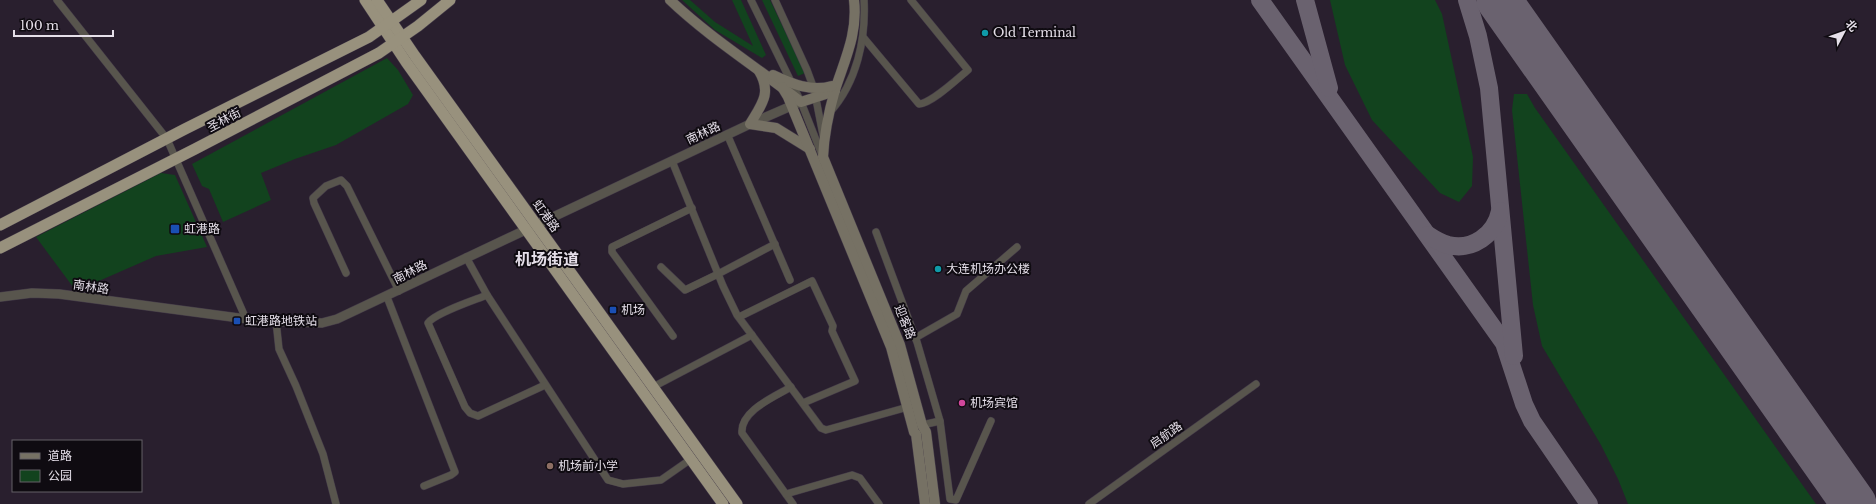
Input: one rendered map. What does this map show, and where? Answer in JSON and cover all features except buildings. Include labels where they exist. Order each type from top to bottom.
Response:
[{"type":"highway","name":"虹港路","points":[[366,0],[398,40],[532,228],[723,504]]},
{"type":"highway","name":"虹港路","points":[[377,0],[387,25]]},
{"type":"highway","name":"圣林街","points":[[0,225],[166,139],[369,37],[421,0]]},
{"type":"highway","name":"圣林街","points":[[0,248],[358,64],[398,40],[450,0]]},
{"type":"highway","name":"虹港路","points":[[532,228],[653,387],[737,504]]},
{"type":"main road","points":[[670,0],[693,21],[757,67],[787,85],[815,93]]},
{"type":"main road","points":[[823,157],[824,139],[836,88],[850,50],[855,20],[854,0]]},
{"type":"main road","points":[[757,67],[766,86],[765,96],[750,124],[776,128],[810,149]]},
{"type":"main road","points":[[787,85],[796,104],[815,93],[836,88]]},
{"type":"main road","name":"迎客路","points":[[796,104],[810,149],[895,359],[914,432],[916,434],[924,504]]},
{"type":"main road","name":"迎客路","points":[[823,157],[900,345],[922,425],[926,432],[935,504]]},
{"type":"street","points":[[57,0],[166,139],[176,158],[246,319]]},
{"type":"street","points":[[751,0],[787,85]]},
{"type":"street","points":[[775,0],[807,70],[815,93],[824,139]]},
{"type":"street","points":[[830,112],[847,88],[862,47],[864,0]]},
{"type":"street","points":[[863,37],[919,104],[924,103],[946,88],[968,70],[911,0]]},
{"type":"street","points":[[796,104],[823,157]]},
{"type":"street","name":"南林路","points":[[0,297],[32,293],[58,294],[246,319],[322,323],[337,319],[387,297],[466,257],[532,228],[727,134],[796,104]]},
{"type":"street","points":[[727,134],[790,280]]},
{"type":"street","points":[[672,161],[718,274],[739,317],[821,428],[826,430],[908,407]]},
{"type":"street","points":[[346,272],[313,198],[326,186],[341,180],[347,186],[399,291]]},
{"type":"street","points":[[673,336],[612,252],[612,247],[692,208]]},
{"type":"street","points":[[876,232],[915,338],[940,422],[950,499],[956,500],[991,421]]},
{"type":"street","points":[[661,267],[685,290],[775,244]]},
{"type":"street","points":[[915,338],[957,314],[966,291],[1017,247]]},
{"type":"street","points":[[466,257],[487,295],[608,480],[623,484],[661,480],[691,459]]},
{"type":"street","points":[[739,317],[812,281],[833,326],[832,331],[855,381],[803,403]]},
{"type":"street","points":[[487,295],[441,314],[431,319],[428,323],[465,407],[470,413],[478,416],[545,385]]},
{"type":"street","points":[[387,297],[455,472],[424,486]]},
{"type":"street","points":[[276,321],[279,350],[296,386],[323,454],[336,504]]},
{"type":"street","points":[[653,387],[752,335]]},
{"type":"street","name":"启航路","points":[[1089,504],[1256,384]]},
{"type":"street","points":[[791,387],[752,411],[746,417],[742,425],[742,433],[793,504]]},
{"type":"street","points":[[922,425],[940,422]]},
{"type":"street","points":[[786,494],[852,475],[860,478],[879,504]]},
{"type":"green space","points":[[682,0],[690,0],[715,22],[753,46],[732,0],[741,0],[766,55],[762,58],[715,30]]},
{"type":"green space","points":[[762,0],[770,0],[805,73],[798,76]]},
{"type":"green space","points":[[1330,0],[1435,0],[1442,14],[1473,157],[1472,186],[1459,202],[1440,193],[1372,120],[1345,65]]},
{"type":"green space","points":[[387,58],[398,70],[413,95],[408,104],[336,145],[295,159],[261,173],[271,200],[223,222],[209,189],[202,186],[192,164]]},
{"type":"green space","points":[[1514,94],[1527,94],[1535,108],[1816,504],[1628,504],[1618,479],[1601,445],[1542,346],[1533,305],[1512,110]]},
{"type":"green space","points":[[161,173],[175,175],[207,247],[156,256],[76,291],[36,237]]},
{"type":"taxiway","points":[[1260,0],[1504,343],[1524,404],[1532,421],[1589,504]]},
{"type":"taxiway","points":[[1305,0],[1329,88]]},
{"type":"taxiway","points":[[1467,0],[1478,36],[1489,88],[1514,356]]},
{"type":"taxiway","points":[[1428,235],[1448,245],[1466,246],[1488,234],[1497,220],[1500,211]]},
{"type":"runway","points":[[1499,0],[1854,504]]},
{"type":"place","name":"Old Terminal","points":[[985,33]]},
{"type":"place","name":"虹港路","points":[[175,229]]},
{"type":"place","name":"大连机场办公楼","points":[[938,269]]},
{"type":"place","name":"机场","points":[[613,310]]},
{"type":"place","name":"虹港路地铁站","points":[[237,321]]},
{"type":"place","name":"机场宾馆","points":[[962,403]]},
{"type":"place","name":"机场前小学","points":[[550,466]]},
{"type":"district","name":"机场街道","points":[[547,259]]}]
